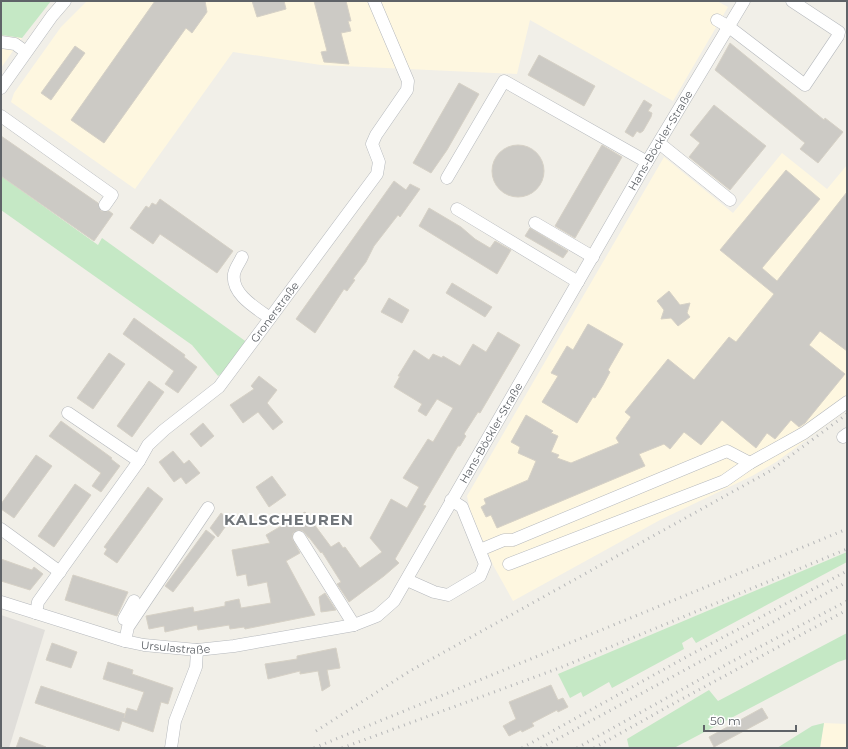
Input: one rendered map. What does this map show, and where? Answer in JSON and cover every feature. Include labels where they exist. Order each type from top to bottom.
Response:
[{"type":"street","points":[[1,88],[65,1]]},
{"type":"street","name":"Gronerstraße","points":[[36,613],[38,602],[139,461],[148,445],[164,430],[219,387],[377,174],[379,162],[372,144],[376,135],[407,90],[408,81],[374,1]]},
{"type":"street","name":"Hans-Böckler-Straße","points":[[406,582],[451,500],[647,162],[744,1]]},
{"type":"street","points":[[717,20],[729,27],[805,85],[838,36],[839,32],[792,1]]},
{"type":"street","points":[[1,42],[15,44],[26,52]]},
{"type":"street","points":[[447,178],[504,81],[647,162]]},
{"type":"street","points":[[1,116],[112,195],[105,205]]},
{"type":"street","points":[[659,143],[730,200]]},
{"type":"street","points":[[457,209],[578,282]]},
{"type":"street","points":[[535,223],[593,257]]},
{"type":"street","points":[[242,256],[234,272],[234,281],[238,290],[247,301],[270,318]]},
{"type":"street","points":[[509,564],[724,481],[750,463],[804,433],[847,402]]},
{"type":"street","points":[[68,413],[139,461]]},
{"type":"street","points":[[480,550],[504,540],[513,540],[727,451],[750,463]]},
{"type":"street","points":[[406,582],[448,595],[480,576],[485,564],[480,550],[462,507],[451,500]]},
{"type":"street","points":[[120,640],[208,508]]},
{"type":"street","points":[[1,529],[60,572]]},
{"type":"street","points":[[299,537],[354,625]]},
{"type":"street","name":"Ursulastraße","points":[[1,602],[120,640],[167,648],[197,650],[234,646],[354,625],[385,610],[394,601],[406,582]]},
{"type":"street","points":[[120,640],[120,626],[134,601]]},
{"type":"street","points":[[171,748],[175,721],[196,667],[197,650]]},
{"type":"shaded area","points":[[87,1],[717,1],[728,7],[673,101],[530,20],[517,74],[321,65],[233,52],[135,189],[11,102],[14,93],[61,27]]},
{"type":"shaded area","points":[[1,35],[22,38],[1,68]]},
{"type":"shaded area","points":[[782,153],[827,189],[847,165],[847,410],[776,462],[752,476],[660,520],[513,601],[493,565],[470,510],[467,496],[664,157],[733,213]]},
{"type":"shaded area","points":[[1,615],[45,630],[9,748],[1,748]]},
{"type":"shaded area","points":[[824,723],[847,724],[847,748],[820,748]]},
{"type":"green space","points":[[1,1],[51,1],[22,38],[1,35]]},
{"type":"green space","points":[[1,176],[98,245],[102,238],[248,343],[234,363],[218,376],[192,345],[1,210]]},
{"type":"green space","points":[[847,552],[847,562],[696,643],[692,637],[682,643],[684,649],[612,688],[609,682],[583,697],[581,692],[570,698],[558,674]]},
{"type":"green space","points":[[847,633],[847,659],[838,662],[674,748],[629,748],[627,739],[709,690],[718,701]]},
{"type":"green space","points":[[824,723],[820,748],[777,748],[812,726]]},
{"type":"building","points":[[155,1],[205,1],[207,12],[192,33],[186,28],[104,143],[71,120]]},
{"type":"building","points":[[252,1],[284,1],[286,9],[257,17]]},
{"type":"building","points":[[314,1],[346,1],[351,21],[348,21],[351,31],[341,33],[349,64],[324,62],[321,52],[327,51]]},
{"type":"building","points":[[730,43],[824,120],[825,118],[843,132],[818,163],[800,149],[805,143],[715,70]]},
{"type":"building","points":[[75,46],[85,53],[51,100],[41,93]]},
{"type":"building","points":[[539,55],[595,86],[584,106],[528,75]]},
{"type":"building","points":[[459,83],[479,94],[447,150],[431,173],[413,163]]},
{"type":"building","points":[[644,100],[652,105],[648,111],[652,113],[651,117],[643,131],[640,133],[637,131],[633,137],[625,132]]},
{"type":"building","points":[[714,105],[766,146],[730,190],[689,157],[700,143],[690,135]]},
{"type":"building","points":[[1,136],[98,203],[101,211],[109,211],[113,214],[94,241],[1,176]]},
{"type":"building","points":[[513,145],[523,145],[532,149],[540,157],[544,166],[544,176],[540,185],[532,193],[523,197],[513,197],[504,193],[496,185],[492,176],[492,166],[496,157],[504,149]]},
{"type":"building","points":[[602,145],[622,157],[575,238],[555,226]]},
{"type":"building","points":[[786,170],[820,199],[762,268],[777,281],[847,192],[847,351],[820,331],[809,345],[845,374],[805,423],[799,427],[791,420],[775,439],[767,433],[756,448],[722,420],[701,445],[684,432],[670,449],[664,444],[639,454],[645,466],[497,528],[491,515],[486,517],[481,507],[486,504],[484,499],[528,480],[536,461],[518,453],[520,447],[511,442],[526,415],[553,431],[551,433],[558,436],[551,452],[559,455],[557,458],[571,463],[619,443],[616,438],[631,417],[625,412],[668,359],[694,380],[729,337],[736,342],[774,294],[720,250]]},
{"type":"building","points":[[394,181],[406,190],[410,184],[420,189],[400,217],[398,215],[374,246],[366,262],[353,279],[355,280],[347,291],[344,289],[315,333],[296,319]]},
{"type":"building","points":[[160,199],[233,251],[217,273],[160,234],[153,244],[130,228],[146,206],[149,208],[152,203],[156,205]]},
{"type":"building","points":[[429,208],[461,227],[475,239],[490,248],[495,241],[511,250],[497,274],[419,226]]},
{"type":"building","points":[[530,228],[568,251],[563,258],[525,236]]},
{"type":"building","points":[[452,283],[492,307],[485,317],[446,293]]},
{"type":"building","points":[[669,291],[680,305],[690,303],[687,313],[690,317],[678,326],[671,318],[661,319],[664,310],[657,301]]},
{"type":"building","points":[[389,298],[409,310],[402,323],[381,312]]},
{"type":"building","points":[[134,318],[185,355],[184,357],[197,367],[178,393],[165,384],[174,371],[123,334]]},
{"type":"building","points":[[588,324],[623,344],[608,370],[610,372],[603,385],[595,398],[593,397],[577,423],[542,402],[558,376],[551,373],[567,346],[573,350]]},
{"type":"building","points":[[498,332],[520,345],[480,413],[478,412],[464,434],[466,436],[460,446],[458,446],[423,505],[426,506],[395,559],[399,563],[384,576],[349,602],[337,584],[341,582],[322,552],[321,553],[303,531],[298,530],[293,533],[292,538],[300,553],[286,561],[315,615],[245,629],[244,627],[230,629],[229,625],[198,630],[197,625],[165,632],[164,626],[149,629],[146,616],[193,607],[194,612],[225,606],[225,602],[239,599],[241,608],[271,603],[267,582],[248,586],[246,574],[237,576],[232,550],[270,543],[266,535],[305,512],[331,547],[339,542],[343,548],[345,547],[360,568],[382,552],[370,538],[391,499],[407,508],[419,487],[403,478],[428,439],[433,442],[453,408],[437,399],[426,416],[418,411],[422,404],[394,387],[400,376],[398,376],[414,350],[429,360],[433,354],[442,358],[443,356],[460,366],[473,344],[486,352]]},
{"type":"building","points":[[109,353],[125,364],[93,409],[77,398]]},
{"type":"building","points":[[259,376],[277,390],[267,403],[283,422],[273,430],[258,412],[243,423],[230,405],[254,389],[251,386]]},
{"type":"building","points":[[149,381],[164,392],[132,437],[117,426]]},
{"type":"building","points":[[61,421],[112,458],[111,459],[120,466],[101,492],[92,486],[101,473],[49,436]]},
{"type":"building","points":[[203,423],[214,436],[201,447],[190,434]]},
{"type":"building","points":[[173,451],[184,464],[189,460],[200,473],[186,484],[181,477],[174,482],[159,462]]},
{"type":"building","points":[[36,455],[52,466],[14,518],[1,509],[1,504]]},
{"type":"building","points":[[272,476],[286,495],[269,507],[256,487]]},
{"type":"building","points":[[75,484],[91,495],[54,547],[38,536]]},
{"type":"building","points":[[148,487],[163,499],[117,563],[104,554],[107,549],[104,547]]},
{"type":"building","points":[[221,513],[230,520],[218,537],[210,528]]},
{"type":"building","points":[[206,530],[215,537],[173,592],[165,586]]},
{"type":"building","points":[[1,559],[32,570],[34,567],[43,574],[30,590],[1,581]]},
{"type":"building","points":[[73,575],[128,592],[117,616],[65,600]]},
{"type":"building","points":[[325,593],[336,610],[321,612],[319,597]]},
{"type":"building","points":[[52,643],[77,652],[71,668],[46,660]]},
{"type":"building","points":[[336,648],[340,668],[327,670],[330,686],[322,691],[318,671],[300,674],[300,671],[268,679],[265,664],[297,659],[297,656]]},
{"type":"building","points":[[108,662],[133,670],[132,674],[173,688],[168,704],[161,702],[153,732],[122,721],[119,731],[35,703],[41,686],[125,714],[124,718],[127,708],[137,711],[144,692],[103,679]]},
{"type":"building","points":[[551,685],[558,700],[563,698],[568,707],[558,712],[557,710],[532,723],[534,726],[509,736],[503,726],[516,719],[509,702]]},
{"type":"building","points":[[762,708],[768,718],[714,747],[709,737]]},
{"type":"building","points":[[20,737],[46,747],[46,748],[16,748]]},
{"type":"railway","points":[[316,731],[410,671],[770,471],[847,414]]},
{"type":"railway","points":[[314,748],[847,529]]},
{"type":"railway","points":[[342,748],[562,667],[847,549]]},
{"type":"railway","points":[[522,748],[688,656],[847,571]]},
{"type":"railway","points":[[541,748],[847,582]]},
{"type":"railway","points":[[577,748],[731,662],[847,601]]},
{"type":"railway","points":[[594,748],[847,610]]},
{"type":"district","name":"KALSCHEUREN","points":[[289,519]]}]
